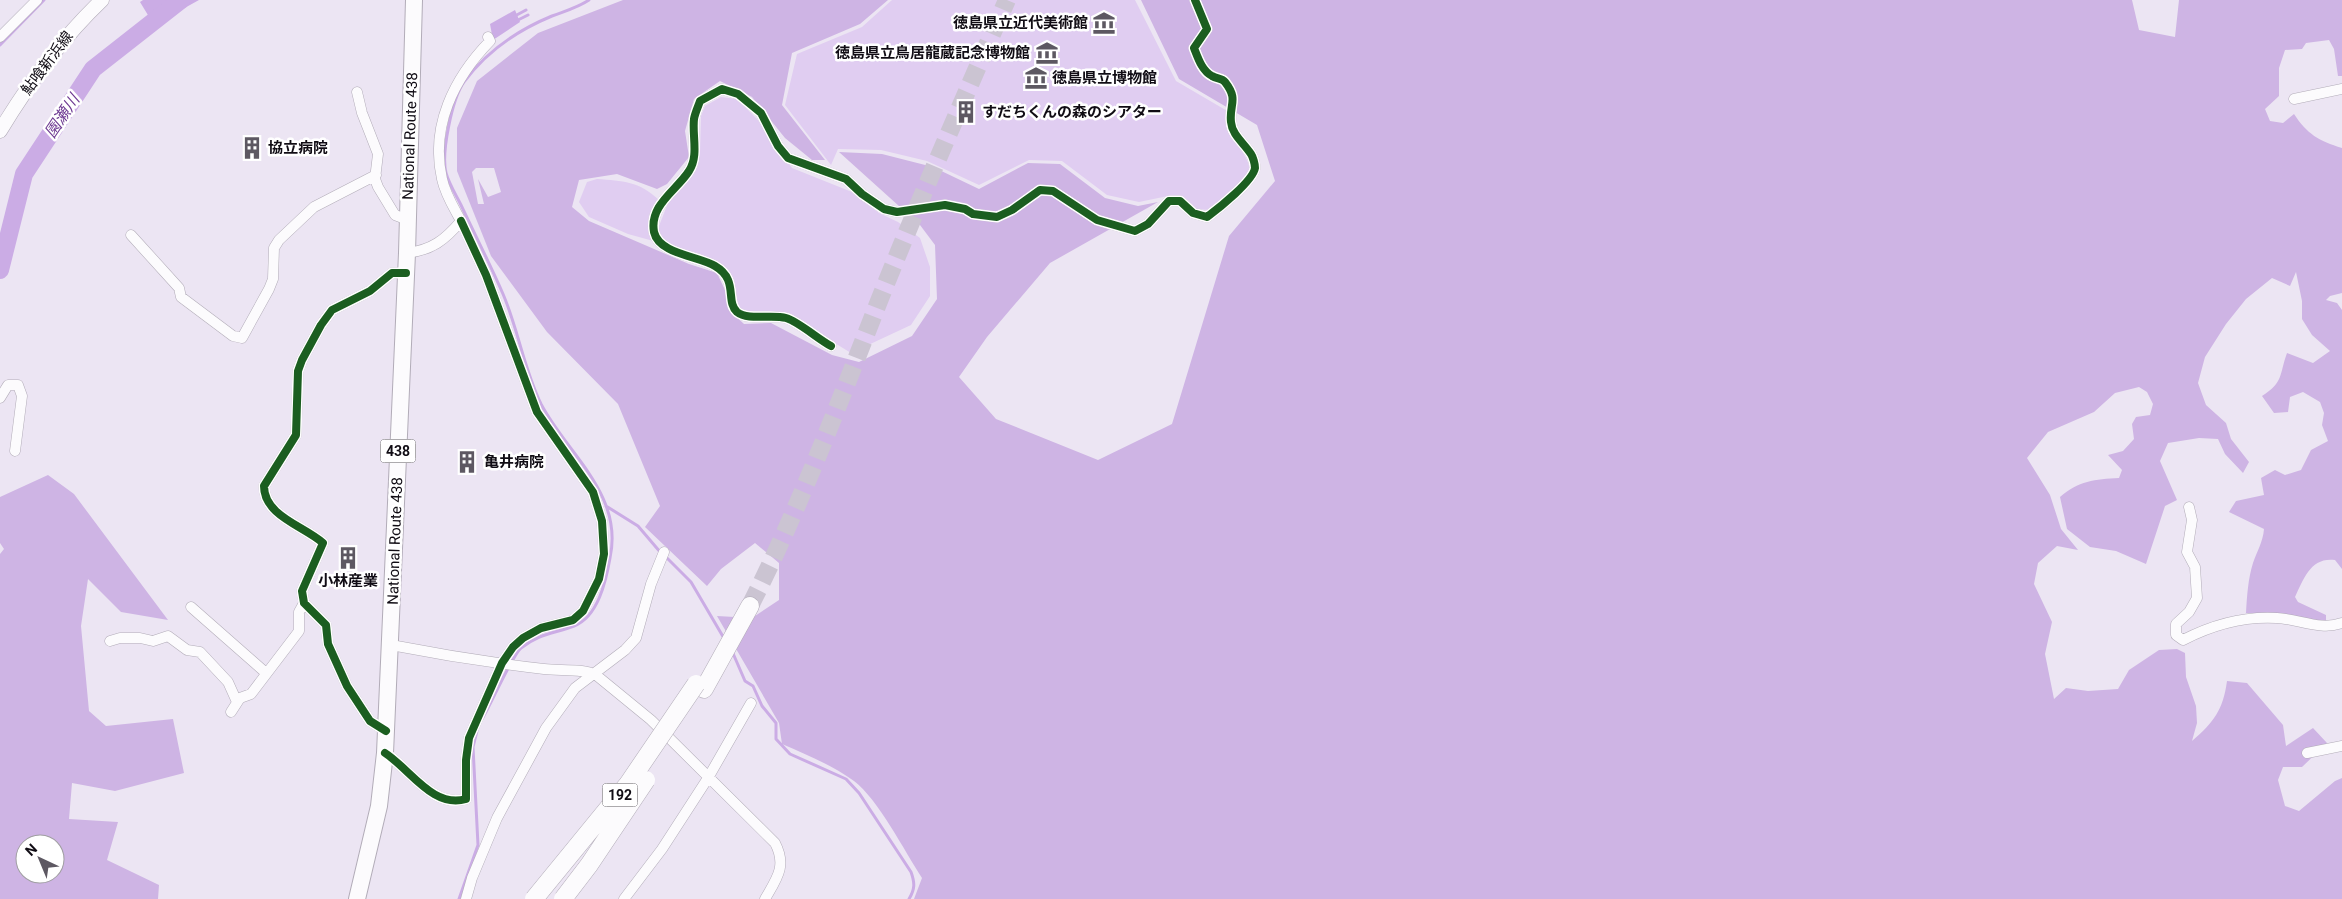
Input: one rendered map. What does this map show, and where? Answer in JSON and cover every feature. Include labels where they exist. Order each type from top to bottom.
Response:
[{"type":"highway","name":"National Route 438","points":[[357,899],[378,806],[385,753],[407,253],[414,0]]},
{"type":"highway","name":"192","points":[[563,899],[589,865],[700,687],[747,604]]},
{"type":"highway","name":"192","points":[[534,899],[628,784],[700,687]]},
{"type":"main road","name":"鮎喰新浜線","points":[[0,131],[46,61],[75,27],[102,0]]},
{"type":"street","points":[[0,38],[37,0]]},
{"type":"street","points":[[831,346],[788,318],[745,316],[737,311],[732,305],[730,281],[723,272],[715,266],[664,246],[654,234],[654,222],[662,200],[690,171],[695,157],[694,118],[700,101],[722,89],[738,94],[761,113],[778,146],[788,158],[846,179],[862,194],[884,209],[897,212],[944,205],[965,209],[973,214],[997,217],[1012,210],[1040,190],[1053,191],[1097,220],[1135,231],[1148,224],[1169,201],[1180,201],[1193,213],[1208,217],[1242,186],[1253,172],[1255,166],[1252,155],[1235,134],[1230,121],[1234,99],[1232,93],[1224,80],[1210,76],[1201,65],[1194,48],[1207,29],[1195,0]]},
{"type":"street","points":[[385,753],[433,794],[458,802],[466,799],[466,760],[469,738],[502,663],[513,647],[523,638],[540,628],[573,620],[583,611],[600,578],[604,554],[602,521],[593,492],[537,412],[486,276],[442,180],[438,148],[445,108],[456,84],[472,59],[490,41],[488,37]]},
{"type":"street","points":[[2294,99],[2342,88]]},
{"type":"street","points":[[357,92],[362,113],[378,154],[376,175],[378,187],[395,215],[408,220]]},
{"type":"street","points":[[131,235],[179,288],[181,297],[234,336],[242,338],[273,279],[274,248],[279,240],[314,207],[376,175]]},
{"type":"street","points":[[407,253],[420,251],[441,242],[461,221]]},
{"type":"street","points":[[231,712],[240,698],[251,694],[299,631],[300,612],[304,602],[302,591],[323,543],[278,513],[270,504],[264,492],[268,477],[296,435],[298,371],[302,360],[332,310],[370,291],[392,273],[406,273]]},
{"type":"street","points":[[0,398],[8,385],[14,383],[21,389],[22,396],[15,451]]},
{"type":"street","points":[[2189,507],[2192,520],[2187,552],[2195,567],[2197,598],[2189,612],[2176,624],[2176,635],[2183,640],[2208,627],[2235,621],[2277,618],[2329,627],[2342,622]]},
{"type":"street","points":[[466,899],[472,878],[497,818],[524,767],[561,706],[575,688],[592,673],[625,650],[636,638],[650,584],[664,552]]},
{"type":"street","points":[[304,602],[326,625],[328,644],[348,686],[370,721],[386,731]]},
{"type":"street","points":[[191,607],[266,672]]},
{"type":"street","points":[[110,641],[140,638],[153,641],[168,636],[187,650],[200,652],[228,682],[237,702]]},
{"type":"street","points":[[391,645],[519,666],[592,673],[651,720],[775,843],[782,856],[780,871],[765,899]]},
{"type":"street","points":[[624,899],[656,857],[708,778],[751,703]]},
{"type":"street","points":[[2307,753],[2342,746]]},
{"type":"shaded area","points":[[143,0],[199,0],[154,25],[140,2]]},
{"type":"shaded area","points":[[623,0],[888,0],[860,24],[792,53],[782,105],[825,160],[812,160],[785,138],[752,97],[720,81],[694,99],[685,131],[689,157],[667,184],[657,189],[617,174],[579,180],[572,207],[589,221],[689,264],[717,273],[725,290],[728,309],[744,324],[771,323],[832,355],[859,362],[912,336],[937,299],[935,245],[920,225],[839,152],[882,154],[933,167],[979,189],[1028,163],[1060,164],[1105,198],[1138,206],[1158,202],[1050,263],[987,337],[959,377],[996,419],[1098,460],[1172,424],[1229,236],[1275,181],[1257,125],[1179,79],[1141,0],[2132,0],[2139,30],[2175,37],[2179,0],[2342,0],[2342,76],[2338,76],[2334,49],[2329,40],[2306,43],[2302,49],[2285,50],[2279,68],[2279,96],[2265,109],[2270,121],[2283,123],[2294,114],[2314,136],[2342,148],[2342,293],[2330,296],[2326,300],[2337,303],[2342,310],[2342,569],[2335,560],[2327,560],[2314,565],[2305,576],[2295,597],[2298,602],[2326,615],[2326,623],[2274,613],[2246,613],[2250,575],[2264,529],[2229,512],[2236,501],[2264,495],[2261,478],[2275,470],[2285,475],[2301,470],[2311,450],[2328,441],[2322,425],[2324,413],[2320,402],[2303,392],[2290,397],[2288,412],[2274,413],[2262,396],[2277,382],[2287,353],[2313,363],[2330,351],[2312,335],[2302,319],[2302,301],[2296,272],[2290,286],[2272,278],[2246,299],[2226,324],[2205,357],[2198,383],[2206,405],[2226,423],[2231,439],[2249,462],[2243,473],[2225,454],[2218,439],[2199,438],[2168,443],[2160,461],[2177,500],[2165,506],[2146,564],[2116,551],[2090,547],[2067,529],[2060,497],[2080,484],[2102,479],[2119,478],[2122,470],[2108,455],[2123,451],[2134,439],[2132,424],[2136,417],[2150,415],[2153,404],[2147,392],[2139,387],[2115,393],[2094,412],[2048,432],[2027,458],[2050,495],[2061,529],[2078,550],[2057,546],[2038,563],[2034,584],[2052,622],[2045,654],[2054,699],[2066,688],[2088,691],[2118,689],[2129,670],[2159,650],[2177,649],[2185,653],[2186,677],[2196,706],[2197,723],[2192,741],[2216,715],[2223,700],[2227,681],[2247,683],[2283,725],[2286,746],[2313,728],[2327,743],[2302,767],[2283,767],[2278,780],[2285,806],[2299,811],[2335,781],[2342,778],[2342,899],[914,899],[922,878],[882,813],[863,789],[846,775],[782,744],[779,723],[717,616],[752,618],[779,600],[779,563],[755,543],[721,569],[707,586],[645,527],[660,506],[618,404],[547,332],[491,256],[457,171],[457,128],[477,81],[538,33]],"holes":[[[476,168],[494,168],[501,192],[488,197],[478,179],[484,204],[478,204],[472,172]]]},
{"type":"shaded area","points":[[892,0],[1135,0],[1176,81],[1229,112],[1228,128],[1248,162],[1250,170],[1235,188],[1209,210],[1197,209],[1184,197],[1168,196],[1139,202],[1107,195],[1062,161],[1029,160],[979,185],[927,161],[881,150],[838,149],[831,165],[785,105],[797,54],[862,27]]},
{"type":"shaded area","points":[[515,10],[520,22],[493,40],[490,24]]},
{"type":"shaded area","points":[[721,97],[737,99],[758,120],[792,168],[852,192],[879,213],[898,222],[920,238],[930,267],[930,296],[911,325],[851,353],[789,315],[772,312],[746,314],[739,308],[731,275],[715,262],[665,243],[657,231],[668,203],[695,170],[700,152],[701,116],[705,106]]},
{"type":"shaded area","points":[[597,179],[630,183],[645,189],[659,200],[657,242],[628,234],[589,217],[579,202],[587,182]]},
{"type":"shaded area","points":[[48,475],[74,494],[168,620],[121,612],[88,579],[81,626],[89,711],[106,726],[173,719],[184,773],[115,791],[72,783],[69,819],[118,822],[107,860],[159,885],[158,899],[0,899],[0,554],[4,549],[0,543],[0,497]]},
{"type":"waterway","points":[[0,45],[44,0]]},
{"type":"waterway","name":"園瀬川","points":[[0,270],[24,174],[93,69],[181,0]]},
{"type":"waterway","points":[[482,719],[517,652],[521,648],[541,637],[574,626],[589,615],[595,607],[606,577],[612,535],[609,514],[601,494],[552,422],[535,391],[503,294],[447,177],[445,164],[446,140],[455,101],[460,90],[464,82],[482,61],[504,43],[527,28],[589,0]]},
{"type":"waterway","points":[[513,17],[526,10]]},
{"type":"waterway","points":[[516,21],[528,15]]},
{"type":"waterway","name":"園瀬川","points":[[0,265],[3,260]]},
{"type":"waterway","points":[[606,506],[638,526],[661,553]]},
{"type":"waterway","points":[[667,558],[691,582],[725,640]]},
{"type":"waterway","points":[[732,651],[745,681],[753,686],[762,706],[776,723],[776,739],[790,754],[846,779],[859,793],[911,872],[914,886],[909,899]]},
{"type":"waterway","points":[[459,899],[478,845],[473,747],[477,731]]},
{"type":"tunnel","points":[[750,606],[803,491],[912,221],[1007,0]]},
{"type":"cycle path","points":[[831,346],[797,323],[786,318],[754,317],[737,312],[732,302],[727,278],[722,272],[715,266],[671,250],[657,239],[654,232],[656,214],[665,198],[689,171],[694,159],[694,119],[700,101],[722,89],[738,94],[761,113],[778,146],[788,158],[846,179],[862,194],[884,209],[897,212],[945,205],[965,209],[973,214],[997,217],[1012,210],[1040,190],[1053,191],[1097,220],[1135,231],[1148,224],[1169,201],[1180,201],[1193,213],[1207,217],[1242,187],[1253,173],[1255,166],[1251,154],[1232,127],[1232,93],[1224,81],[1206,71],[1194,48],[1207,29],[1195,0]]},
{"type":"cycle path","points":[[385,753],[432,793],[454,801],[466,799],[466,760],[469,738],[502,663],[513,647],[523,638],[541,628],[573,620],[583,611],[599,579],[604,554],[602,521],[593,492],[537,412],[486,275],[461,221]]},
{"type":"cycle path","points":[[386,731],[370,721],[347,686],[328,644],[326,625],[304,603],[302,591],[323,543],[278,513],[266,496],[264,486],[296,435],[298,371],[321,325],[332,310],[370,291],[392,273],[406,273]]},
{"type":"place","name":"徳島県立近代美術館","points":[[1104,23]]},
{"type":"place","name":"徳島県立鳥居龍蔵記念博物館","points":[[1047,53]]},
{"type":"place","name":"徳島県立博物館","points":[[1036,78]]},
{"type":"place","name":"すだちくんの森のシアター","points":[[966,112]]},
{"type":"place","name":"協立病院","points":[[252,148]]},
{"type":"place","name":"亀井病院","points":[[467,462]]},
{"type":"place","name":"小林産業","points":[[348,558]]}]
